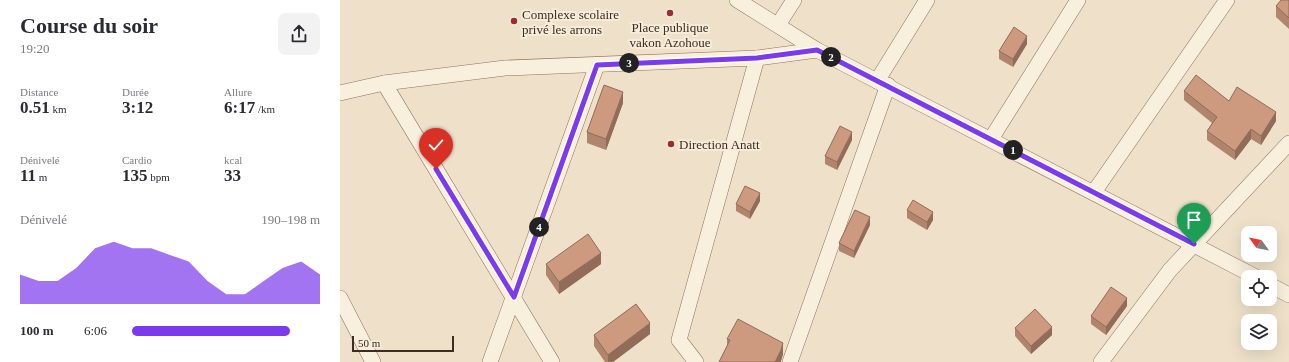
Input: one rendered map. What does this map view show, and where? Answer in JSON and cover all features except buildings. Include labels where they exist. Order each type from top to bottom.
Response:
[{"type":"street","points":[[737,0],[817,50],[1243,270]]},
{"type":"street","points":[[778,25],[794,0]]},
{"type":"street","points":[[790,362],[883,83],[927,0]]},
{"type":"street","points":[[991,139],[1078,0]]},
{"type":"street","points":[[1094,192],[1227,0]]},
{"type":"street","points":[[340,93],[384,83],[505,68],[757,58],[817,50]]},
{"type":"street","points":[[696,362],[679,340],[757,58]]},
{"type":"street","points":[[490,362],[597,65]]},
{"type":"street","points":[[384,83],[552,362]]},
{"type":"street","points":[[1101,362],[1170,270],[1289,143]]},
{"type":"street","points":[[1277,288],[1289,295]]},
{"type":"street","points":[[340,298],[373,362]]},
{"type":"place","name":"Place publique vakon Azohoue","points":[[670,13]]},
{"type":"place","name":"Complexe scolaire privé les arrons","points":[[514,21]]},
{"type":"place","name":"Direction Anatt","points":[[671,144]]},
{"type":"route","points":[[436,169],[514,297],[597,65],[757,58],[817,50],[877,81],[888,85],[1194,244]]}]
